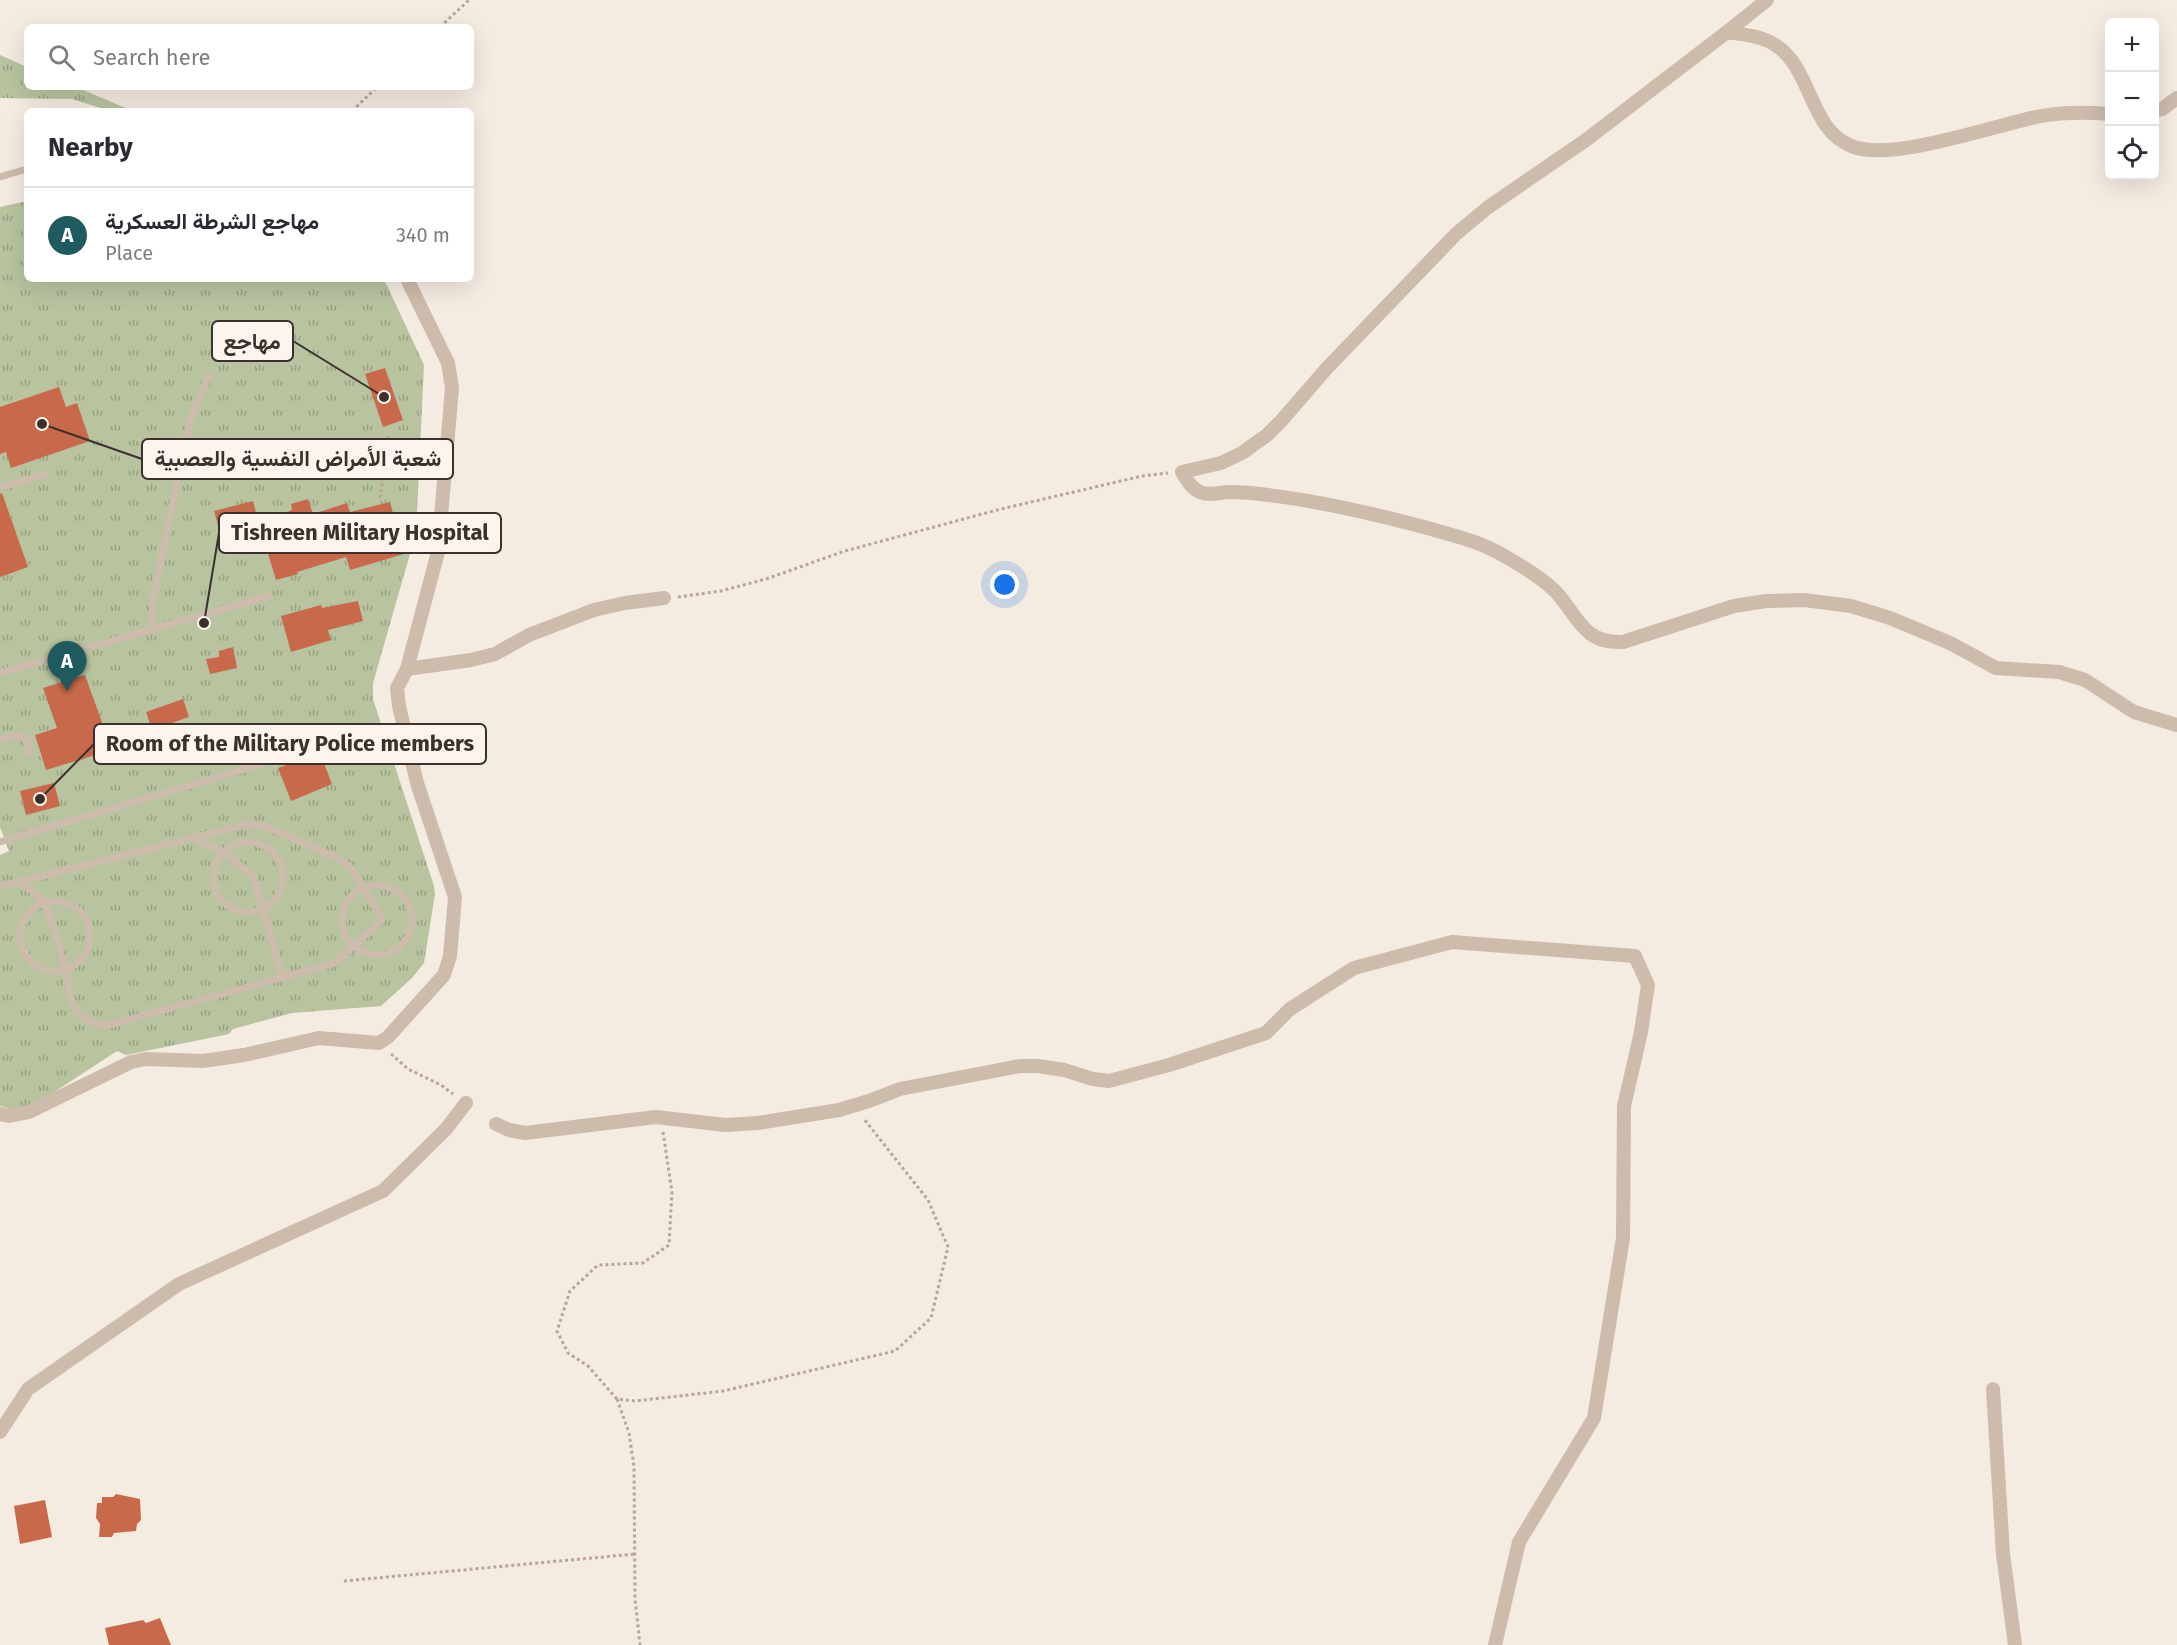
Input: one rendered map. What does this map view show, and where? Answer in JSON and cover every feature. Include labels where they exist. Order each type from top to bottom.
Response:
[{"type":"street","points":[[1767,0],[1586,140],[1487,208],[1456,234],[1327,368],[1267,435],[1242,453],[1221,463],[1182,472],[1191,486],[1210,495],[1227,492],[1304,500],[1418,526],[1470,541],[1503,555],[1534,574],[1554,590],[1591,636],[1608,643],[1623,642],[1734,606],[1766,601],[1804,600],[1851,606],[1890,618],[1950,643],[1996,668],[2059,672],[2085,680],[2134,712],[2177,724]]},
{"type":"street","points":[[1728,32],[1764,39],[1780,49],[1792,60],[1828,129],[1843,142],[1855,147],[1885,151],[2042,116],[2069,112],[2105,114]]},
{"type":"street","points":[[2159,110],[2177,99]]},
{"type":"street","points":[[0,1114],[9,1116],[29,1112],[131,1062],[146,1059],[203,1061],[244,1055],[319,1038],[379,1043],[388,1037],[444,975],[450,956],[455,897],[417,783],[397,688],[407,669],[438,552],[452,388],[448,363],[408,282]]},
{"type":"street","points":[[407,669],[471,660],[495,654],[529,635],[594,610],[664,598]]},
{"type":"street","points":[[496,1124],[509,1130],[525,1133],[579,1128],[621,1120],[662,1118],[725,1125],[758,1123],[853,1106],[900,1089],[1020,1066],[1046,1067],[1109,1081],[1169,1065],[1266,1033],[1290,1009],[1354,968],[1452,942],[1635,956],[1648,985],[1641,1032],[1624,1106],[1623,1238],[1594,1418],[1519,1542],[1495,1645]]},
{"type":"street","points":[[0,1432],[28,1389],[179,1284],[383,1191],[446,1130],[466,1103]]},
{"type":"street","points":[[1993,1389],[2003,1554],[2015,1645]]},
{"type":"lane","points":[[0,177],[24,170]]},
{"type":"lane","points":[[152,630],[153,599],[189,421],[209,375]]},
{"type":"lane","points":[[0,488],[46,474]]},
{"type":"lane","points":[[0,673],[269,596]]},
{"type":"lane","points":[[0,740],[10,736],[27,738],[29,754]]},
{"type":"lane","points":[[0,842],[329,744]]},
{"type":"lane","points":[[0,886],[248,824],[268,826],[337,858],[349,866],[364,887],[382,920],[335,963],[109,1025],[96,1025],[78,1014],[71,1001],[65,969],[44,902],[19,882]]},
{"type":"lane","points":[[194,838],[223,852],[253,876],[283,978]]},
{"type":"lane","points":[[255,842],[272,851],[282,866],[283,884],[274,901],[262,908],[259,911],[240,912],[224,903],[214,888],[213,869],[223,852],[237,843],[255,842]]},
{"type":"lane","points":[[379,884],[397,890],[409,904],[413,922],[407,939],[393,952],[375,955],[358,950],[354,946],[345,936],[342,918],[347,900],[364,887],[379,884]]},
{"type":"lane","points":[[63,901],[79,909],[89,925],[90,943],[82,960],[65,969],[48,970],[31,962],[21,947],[20,928],[29,912],[44,902],[63,901]]},
{"type":"path","points":[[443,24],[469,0]]},
{"type":"path","points":[[355,108],[374,90]]},
{"type":"path","points":[[380,498],[389,436]]},
{"type":"path","points":[[664,598],[721,591],[766,579],[845,551],[1008,507],[1142,476],[1182,472]]},
{"type":"path","points":[[379,1043],[408,1069],[441,1085],[466,1103]]},
{"type":"path","points":[[617,1399],[635,1401],[723,1391],[895,1351],[932,1318],[948,1246],[928,1200],[853,1106]]},
{"type":"path","points":[[640,1645],[635,1598],[634,1466],[629,1433],[617,1399],[588,1366],[568,1353],[557,1331],[570,1291],[598,1265],[643,1263],[669,1245],[672,1192],[662,1118]]},
{"type":"path","points":[[344,1581],[635,1554]]},
{"type":"green space","points":[[0,55],[24,66],[24,90],[83,90],[126,108],[100,108],[72,99],[0,98]]},
{"type":"green space","points":[[24,202],[24,282],[385,282],[424,365],[416,533],[373,683],[373,699],[434,886],[435,894],[424,963],[412,978],[381,1006],[292,1013],[233,1029],[229,1034],[126,1055],[117,1051],[22,1113],[0,1106],[0,855],[9,851],[0,827],[0,207]]},
{"type":"building","points":[[385,368],[403,420],[383,427],[365,374]]},
{"type":"building","points":[[59,387],[66,407],[77,403],[90,441],[11,468],[6,452],[0,454],[0,407]]},
{"type":"building","points":[[2,493],[28,567],[0,577],[0,494]]},
{"type":"building","points":[[308,499],[313,514],[347,503],[350,512],[390,502],[404,554],[350,570],[346,557],[276,580],[259,524],[292,510],[291,504]]},
{"type":"building","points":[[253,501],[259,524],[220,533],[214,511]]},
{"type":"building","points":[[358,601],[363,621],[328,630],[331,640],[291,652],[281,616],[321,605],[322,608]]},
{"type":"building","points":[[233,647],[237,668],[210,674],[206,659],[219,657],[219,651]]},
{"type":"building","points":[[85,675],[112,750],[46,770],[35,735],[57,728],[43,688]]},
{"type":"building","points":[[183,699],[189,717],[152,730],[146,712]]},
{"type":"building","points":[[320,753],[332,784],[291,801],[278,768]]},
{"type":"building","points":[[54,783],[60,806],[26,815],[20,791]]},
{"type":"building","points":[[116,1494],[140,1499],[141,1520],[137,1524],[136,1531],[114,1533],[112,1537],[99,1537],[100,1524],[96,1518],[97,1503],[102,1503],[102,1497],[113,1497]]},
{"type":"building","points":[[45,1500],[52,1537],[20,1544],[14,1506]]},
{"type":"building","points":[[160,1618],[171,1645],[109,1645],[105,1628],[143,1620],[146,1623]]},
{"type":"place","name":"مهاجع","points":[[384,397]]},
{"type":"place","name":"شعبة الأمراض النفسية والعصبية","points":[[42,424]]},
{"type":"place","name":"Tishreen Military Hospital","points":[[204,623]]},
{"type":"place","name":"مهاجع الشرطة العسكرية","points":[[67,691]]},
{"type":"place","name":"Room of the Military Police members","points":[[40,799]]}]
